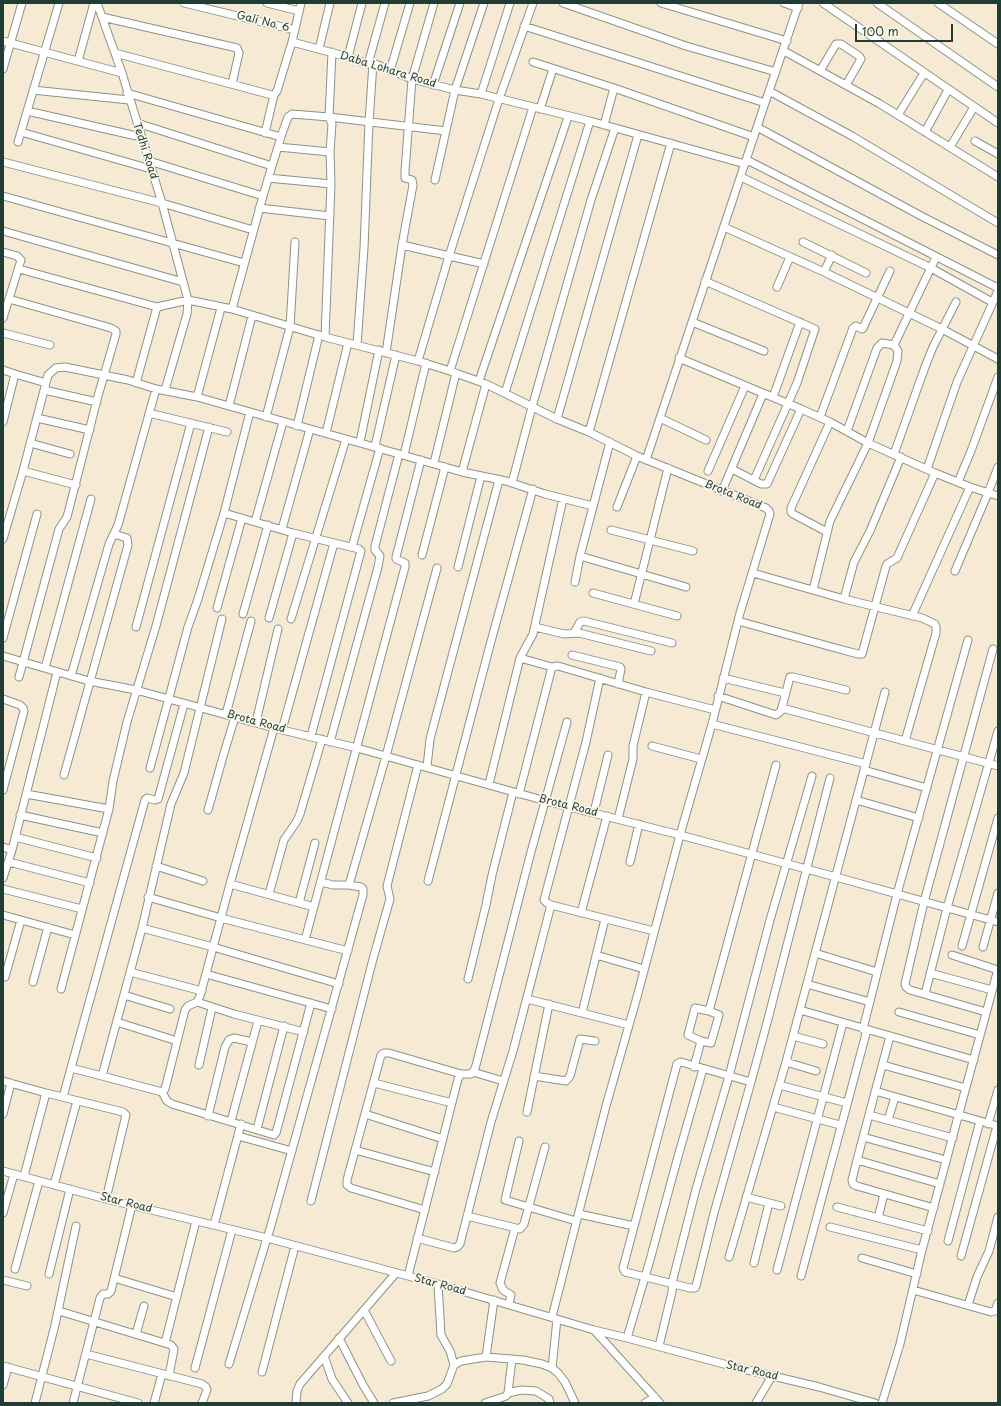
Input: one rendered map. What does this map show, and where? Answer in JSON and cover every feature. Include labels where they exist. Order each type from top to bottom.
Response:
[{"type":"street","points":[[3,69],[22,3]]},
{"type":"street","points":[[18,142],[59,3]]},
{"type":"street","points":[[78,61],[96,3]]},
{"type":"street","name":"Tedhi Road","points":[[96,3],[122,73],[162,203],[188,300]]},
{"type":"street","name":"Gali No. 6","points":[[184,3],[295,30]]},
{"type":"street","points":[[267,3],[299,11]]},
{"type":"street","points":[[265,133],[274,95],[277,91],[292,42],[301,3]]},
{"type":"street","points":[[318,49],[330,3]]},
{"type":"street","points":[[348,57],[362,3]]},
{"type":"street","points":[[357,345],[364,248],[371,64],[385,3]]},
{"type":"street","points":[[390,71],[410,3]]},
{"type":"street","points":[[386,352],[402,245],[413,185],[412,180],[405,178],[412,79],[434,3]]},
{"type":"street","points":[[433,84],[460,3]]},
{"type":"street","points":[[435,180],[455,90],[484,3]]},
{"type":"street","points":[[481,94],[510,3]]},
{"type":"street","points":[[418,361],[449,256],[499,99],[532,3]]},
{"type":"street","points":[[661,3],[787,41]]},
{"type":"street","points":[[646,460],[679,358],[799,5],[784,3]]},
{"type":"street","points":[[823,3],[998,123]]},
{"type":"street","points":[[877,3],[998,87]]},
{"type":"street","points":[[938,3],[998,44]]},
{"type":"street","points":[[566,4],[686,46],[776,72]]},
{"type":"street","points":[[102,17],[237,48],[239,53],[232,84]]},
{"type":"street","points":[[524,26],[765,103]]},
{"type":"street","points":[[3,42],[122,73]]},
{"type":"street","name":"Daba Lohara Road","points":[[292,42],[371,64],[412,79],[455,90],[481,94],[568,117],[590,121],[638,135],[746,162],[998,289]]},
{"type":"street","points":[[820,71],[836,44],[841,44],[859,56],[861,60],[846,86]]},
{"type":"street","points":[[784,51],[898,115],[998,177]]},
{"type":"street","points":[[297,426],[322,336],[330,216],[330,152],[332,124],[329,117],[332,52]]},
{"type":"street","points":[[115,53],[274,95]]},
{"type":"street","points":[[533,62],[614,88],[754,137]]},
{"type":"street","points":[[434,463],[453,372],[484,264],[536,108],[553,69]]},
{"type":"street","points":[[898,115],[924,73]]},
{"type":"street","points":[[604,125],[614,88]]},
{"type":"street","points":[[33,90],[128,96],[281,137],[280,139]]},
{"type":"street","points":[[925,132],[948,90]]},
{"type":"street","points":[[769,91],[852,136],[998,223]]},
{"type":"street","points":[[950,147],[974,107]]},
{"type":"street","points":[[27,111],[141,137]]},
{"type":"street","points":[[232,310],[259,208],[288,117],[292,114],[329,117],[446,131]]},
{"type":"street","points":[[462,472],[482,383],[568,117]]},
{"type":"street","points":[[505,393],[590,121]]},
{"type":"street","points":[[137,123],[272,166]]},
{"type":"street","points":[[757,127],[923,217],[998,255]]},
{"type":"street","points":[[512,483],[591,200],[615,128]]},
{"type":"street","points":[[20,132],[151,169]]},
{"type":"street","points":[[557,419],[638,135]]},
{"type":"street","points":[[975,141],[998,154]]},
{"type":"street","points":[[589,432],[671,143]]},
{"type":"street","points":[[278,147],[330,152]]},
{"type":"street","points":[[148,161],[263,196]]},
{"type":"street","points":[[3,162],[162,203],[253,230]]},
{"type":"street","points":[[741,177],[931,268],[992,302]]},
{"type":"street","points":[[268,178],[331,184]]},
{"type":"street","points":[[3,196],[244,264]]},
{"type":"street","points":[[259,208],[330,216]]},
{"type":"street","points":[[724,227],[824,272],[942,329],[998,359]]},
{"type":"street","points":[[3,231],[183,282]]},
{"type":"street","points":[[266,417],[290,327],[295,242]]},
{"type":"street","points":[[803,242],[866,273]]},
{"type":"street","points":[[402,245],[484,264]]},
{"type":"street","points":[[3,252],[20,258],[21,260],[3,318]]},
{"type":"street","points":[[824,272],[832,255]]},
{"type":"street","points":[[777,287],[790,257]]},
{"type":"street","points":[[894,345],[936,257]]},
{"type":"street","points":[[19,269],[157,308],[188,300],[187,314],[166,390]]},
{"type":"street","points":[[820,417],[853,328],[856,326],[862,329],[863,328],[890,271]]},
{"type":"street","points":[[705,281],[814,327],[815,330],[797,383],[754,480]]},
{"type":"street","points":[[927,469],[957,382],[998,289]]},
{"type":"street","points":[[9,299],[114,329],[116,331],[116,338],[97,402],[67,518],[59,528],[19,677]]},
{"type":"street","name":"Brota Road","points":[[3,656],[89,681],[136,690],[274,728],[357,748],[546,801],[680,835],[712,724],[714,710],[738,621],[770,518],[769,511],[766,508],[646,460],[505,393],[453,372],[426,363],[322,336],[232,310],[188,300]]},
{"type":"street","points":[[894,454],[925,367],[956,302]]},
{"type":"street","points":[[136,383],[157,308]]},
{"type":"street","points":[[197,397],[221,308]]},
{"type":"street","points":[[230,406],[252,316]]},
{"type":"street","points":[[692,322],[764,351]]},
{"type":"street","points":[[773,397],[800,322]]},
{"type":"street","points":[[3,333],[50,345]]},
{"type":"street","points":[[326,433],[348,343]]},
{"type":"street","points":[[813,590],[823,555],[827,532],[868,442],[897,361],[898,351],[894,345],[882,343],[877,348],[847,431]]},
{"type":"street","points":[[360,442],[379,350]]},
{"type":"street","points":[[352,547],[377,447],[396,355]]},
{"type":"street","points":[[679,358],[820,417],[868,442],[934,473],[998,496]]},
{"type":"street","points":[[330,742],[378,567],[380,556],[375,550],[375,546],[402,455],[426,363]]},
{"type":"street","points":[[3,539],[6,517],[23,471],[48,375],[56,368],[65,367],[105,375],[156,389],[197,397],[462,472],[512,483],[563,499],[593,506]]},
{"type":"street","points":[[3,370],[45,387],[97,402]]},
{"type":"street","points":[[3,422],[15,374]]},
{"type":"street","points":[[958,482],[998,378]]},
{"type":"street","points":[[708,471],[745,386]]},
{"type":"street","points":[[71,676],[109,544],[118,525],[156,389]]},
{"type":"street","points":[[3,397],[11,392]]},
{"type":"street","points":[[722,490],[764,394]]},
{"type":"street","points":[[732,469],[761,484],[767,484],[801,409]]},
{"type":"street","points":[[150,768],[188,627],[224,513],[250,412]]},
{"type":"street","points":[[150,413],[228,432]]},
{"type":"street","points":[[37,418],[90,430]]},
{"type":"street","points":[[660,418],[706,440]]},
{"type":"street","points":[[255,522],[283,422]]},
{"type":"street","points":[[827,532],[793,514],[791,512],[791,508],[830,422]]},
{"type":"street","points":[[136,627],[191,423]]},
{"type":"street","points":[[61,989],[97,858],[109,809],[113,781],[136,690],[158,619],[209,427]]},
{"type":"street","points":[[282,529],[310,429]]},
{"type":"street","points":[[292,619],[346,439]]},
{"type":"street","points":[[575,582],[580,556],[610,442]]},
{"type":"street","points":[[30,443],[70,454]]},
{"type":"street","points":[[617,507],[637,456]]},
{"type":"street","points":[[844,599],[854,562],[870,531],[901,457]]},
{"type":"street","points":[[305,940],[405,567],[405,563],[396,559],[396,557],[421,460]]},
{"type":"street","points":[[422,555],[445,467]]},
{"type":"street","points":[[955,571],[998,467]]},
{"type":"street","points":[[634,604],[668,468]]},
{"type":"street","points":[[23,471],[76,485]]},
{"type":"street","points":[[738,621],[833,648],[861,654],[864,652],[886,566],[897,558],[934,473]]},
{"type":"street","points":[[458,567],[481,476]]},
{"type":"street","points":[[427,767],[430,739],[499,480]]},
{"type":"street","points":[[912,616],[970,487]]},
{"type":"street","points":[[428,881],[490,645],[533,490]]},
{"type":"street","points":[[44,668],[91,499]]},
{"type":"street","points":[[489,784],[520,658],[534,634],[563,499]]},
{"type":"street","points":[[224,513],[293,533],[352,547],[359,549],[361,552],[311,736]]},
{"type":"street","points":[[3,638],[38,514]]},
{"type":"street","points":[[217,608],[242,518]]},
{"type":"street","points":[[243,614],[268,525]]},
{"type":"street","points":[[611,530],[651,539],[693,551]]},
{"type":"street","points":[[269,618],[293,533]]},
{"type":"street","points":[[64,775],[128,545],[127,538],[114,534]]},
{"type":"street","points":[[282,730],[334,543]]},
{"type":"street","points":[[580,556],[686,587]]},
{"type":"street","points":[[349,885],[437,568]]},
{"type":"street","points":[[753,573],[844,599],[931,621],[936,627],[905,741]]},
{"type":"street","points":[[593,593],[677,616]]},
{"type":"street","points":[[102,1076],[142,928],[148,897],[171,804],[184,773],[222,619]]},
{"type":"street","points":[[226,714],[251,621]]},
{"type":"street","points":[[574,633],[580,622],[584,621],[672,643]]},
{"type":"street","points":[[535,627],[564,634],[579,633],[651,651]]},
{"type":"street","points":[[256,722],[278,629]]},
{"type":"street","points":[[801,1276],[847,1103],[877,972],[897,894],[968,640]]},
{"type":"street","points":[[986,1012],[910,990],[904,984],[924,902],[965,757],[993,649]]},
{"type":"street","points":[[572,655],[620,667],[621,669],[618,684]]},
{"type":"street","points":[[520,658],[552,667],[558,666],[714,710]]},
{"type":"street","points":[[468,979],[492,875],[552,667]]},
{"type":"street","points":[[3,878],[9,862],[58,672]]},
{"type":"street","points":[[718,696],[774,715],[779,713],[782,708],[790,677],[846,690]]},
{"type":"street","points":[[600,678],[570,807],[544,900],[551,905],[654,931]]},
{"type":"street","points":[[723,678],[785,694]]},
{"type":"street","points":[[618,819],[633,759],[633,746],[646,692]]},
{"type":"street","points":[[729,1257],[786,1062],[885,692]]},
{"type":"street","points":[[3,699],[20,704],[24,708],[3,790]]},
{"type":"street","points":[[63,1097],[145,800],[147,798],[155,800],[158,798],[184,704]]},
{"type":"street","points":[[782,708],[998,766]]},
{"type":"street","points":[[208,810],[235,717]]},
{"type":"street","points":[[473,1072],[567,722]]},
{"type":"street","points":[[712,724],[865,767],[927,788]]},
{"type":"street","points":[[162,1092],[165,1089],[185,1010],[188,1006],[197,1002],[202,991],[230,884],[274,728]]},
{"type":"street","points":[[925,994],[947,908],[998,730]]},
{"type":"street","points":[[269,894],[284,840],[300,814],[322,739]]},
{"type":"street","points":[[652,746],[701,759]]},
{"type":"street","points":[[594,812],[608,755]]},
{"type":"street","points":[[709,1011],[776,764]]},
{"type":"street","points":[[311,1201],[373,959],[390,899],[387,886],[418,765]]},
{"type":"street","points":[[659,1346],[672,1292],[673,1279],[694,1197],[729,1076],[770,920],[812,776]]},
{"type":"street","points":[[751,1082],[681,1062],[678,1064],[623,1270],[627,1273],[693,1288],[696,1286],[718,1200],[751,1082],[786,953],[830,778]]},
{"type":"street","points":[[26,794],[109,809]]},
{"type":"street","points":[[856,800],[919,818]]},
{"type":"street","points":[[20,815],[103,834]]},
{"type":"street","points":[[581,913],[607,816]]},
{"type":"street","points":[[962,946],[998,818]]},
{"type":"street","points":[[630,862],[639,824]]},
{"type":"street","points":[[552,1368],[555,1318],[577,1217],[680,835],[994,921]]},
{"type":"street","points":[[15,837],[97,858]]},
{"type":"street","points":[[299,902],[315,843]]},
{"type":"street","points":[[3,847],[12,850]]},
{"type":"street","points":[[9,862],[90,883]]},
{"type":"street","points":[[156,866],[203,881]]},
{"type":"street","points":[[229,1364],[266,1238],[270,1229],[339,984],[363,892],[361,887],[333,885],[321,882]]},
{"type":"street","points":[[230,884],[314,907]]},
{"type":"street","points":[[3,889],[82,909]]},
{"type":"street","points":[[983,947],[994,921],[998,893]]},
{"type":"street","points":[[148,897],[221,918],[348,951]]},
{"type":"street","points":[[417,1238],[457,1247],[460,1244],[480,1161],[513,1051],[551,905]]},
{"type":"street","points":[[3,915],[75,935]]},
{"type":"street","points":[[582,1013],[605,919]]},
{"type":"street","points":[[5,977],[21,920]]},
{"type":"street","points":[[33,982],[48,927]]},
{"type":"street","points":[[142,928],[339,984]]},
{"type":"street","points":[[815,953],[877,972]]},
{"type":"street","points":[[596,955],[644,969]]},
{"type":"street","points":[[882,1403],[900,1344],[922,1250],[998,969],[952,955]]},
{"type":"street","points":[[130,972],[202,991]]},
{"type":"street","points":[[930,973],[992,990]]},
{"type":"street","points":[[206,974],[332,1009]]},
{"type":"street","points":[[806,984],[870,1002]]},
{"type":"street","points":[[124,995],[170,1009]]},
{"type":"street","points":[[527,999],[629,1025]]},
{"type":"street","points":[[197,1002],[212,1008],[304,1032]]},
{"type":"street","points":[[71,1068],[162,1092],[167,1102],[208,1116],[231,1121],[271,1134],[276,1133],[311,1003]]},
{"type":"street","points":[[527,1112],[549,1004]]},
{"type":"street","points":[[199,1065],[212,1008]]},
{"type":"street","points":[[697,1008],[709,1011],[718,1013],[719,1016],[711,1043],[701,1041],[688,1035],[694,1009],[697,1008]]},
{"type":"street","points":[[800,1010],[974,1060]]},
{"type":"street","points":[[899,1012],[980,1035]]},
{"type":"street","points":[[231,1121],[258,1020]]},
{"type":"street","points":[[117,1022],[178,1041]]},
{"type":"street","points":[[777,1270],[843,1023]]},
{"type":"street","points":[[257,1130],[284,1026]]},
{"type":"street","points":[[793,1036],[823,1044]]},
{"type":"street","points":[[890,1036],[857,1160],[852,1180],[853,1184],[934,1208]]},
{"type":"street","points":[[208,1116],[225,1047],[229,1040],[234,1038],[252,1042]]},
{"type":"street","points":[[534,1076],[566,1082],[570,1076],[580,1039],[595,1041]]},
{"type":"street","points":[[694,1066],[701,1041]]},
{"type":"street","points":[[425,1210],[350,1188],[347,1185],[381,1055],[384,1053],[389,1053],[461,1074],[471,1074],[473,1072],[503,1081]]},
{"type":"street","points":[[786,1062],[816,1071]]},
{"type":"street","points":[[883,1065],[966,1088]]},
{"type":"street","points":[[627,1338],[703,1069]]},
{"type":"street","points":[[408,1276],[458,1079],[461,1074]]},
{"type":"street","points":[[3,1081],[123,1112],[126,1115],[106,1199]]},
{"type":"street","points":[[3,1114],[11,1083]]},
{"type":"street","points":[[374,1083],[452,1103]]},
{"type":"street","points":[[779,1085],[847,1103]]},
{"type":"street","points":[[988,1124],[998,1090]]},
{"type":"street","points":[[875,1091],[998,1126],[962,1256]]},
{"type":"street","points":[[24,1176],[46,1093]]},
{"type":"street","points":[[888,1120],[895,1097]]},
{"type":"street","points":[[54,1185],[77,1101]]},
{"type":"street","points":[[773,1107],[840,1125]]},
{"type":"street","points":[[365,1114],[443,1139]]},
{"type":"street","points":[[869,1115],[953,1138]]},
{"type":"street","points":[[948,1241],[980,1121]]},
{"type":"street","points":[[214,1225],[241,1124]]},
{"type":"street","points":[[238,1136],[292,1151]]},
{"type":"street","points":[[863,1137],[946,1160]]},
{"type":"street","points":[[519,1141],[505,1200],[528,1208],[634,1226]]},
{"type":"street","points":[[467,1216],[520,1229],[528,1208],[545,1147]]},
{"type":"street","points":[[355,1150],[435,1172]]},
{"type":"street","points":[[857,1160],[940,1184]]},
{"type":"street","name":"Star Road","points":[[3,1171],[106,1199],[266,1238],[438,1284],[594,1330],[735,1367],[819,1387],[866,1402],[875,1403]]},
{"type":"street","points":[[3,1213],[14,1174]]},
{"type":"street","points":[[15,1269],[39,1181]]},
{"type":"street","points":[[49,1274],[70,1189]]},
{"type":"street","points":[[878,1218],[884,1194]]},
{"type":"street","points":[[746,1197],[781,1206]]},
{"type":"street","points":[[754,1263],[769,1203]]},
{"type":"street","points":[[72,1403],[78,1386],[100,1298],[103,1294],[108,1294],[111,1291],[132,1205]]},
{"type":"street","points":[[837,1207],[928,1231]]},
{"type":"street","points":[[968,1305],[976,1277],[986,1259],[996,1235],[998,1217]]},
{"type":"street","points":[[165,1342],[196,1221]]},
{"type":"street","points":[[35,1403],[59,1310],[76,1226]]},
{"type":"street","points":[[830,1227],[922,1250]]},
{"type":"street","points":[[509,1304],[511,1295],[500,1287],[500,1284],[515,1228]]},
{"type":"street","points":[[195,1368],[232,1230]]},
{"type":"street","points":[[262,1372],[295,1246]]},
{"type":"street","points":[[862,1258],[917,1274]]},
{"type":"street","points":[[296,1403],[297,1391],[300,1384],[396,1274]]},
{"type":"street","points":[[114,1278],[178,1296]]},
{"type":"street","points":[[3,1280],[27,1286]]},
{"type":"street","points":[[393,1403],[428,1396],[442,1389],[447,1384],[454,1365],[450,1350],[441,1335],[438,1284]]},
{"type":"street","points":[[913,1290],[991,1312],[995,1311],[998,1303]]},
{"type":"street","points":[[486,1357],[494,1300]]},
{"type":"street","points":[[136,1334],[144,1306]]},
{"type":"street","points":[[59,1310],[172,1345],[174,1349],[166,1375],[154,1403]]},
{"type":"street","points":[[364,1310],[392,1361]]},
{"type":"street","points":[[594,1330],[658,1400],[645,1403]]},
{"type":"street","points":[[339,1338],[374,1403]]},
{"type":"street","points":[[86,1354],[202,1384],[207,1390],[202,1403]]},
{"type":"street","points":[[324,1356],[332,1379],[348,1403]]},
{"type":"street","points":[[454,1365],[461,1361],[486,1357],[512,1359],[542,1364],[552,1368],[558,1373],[565,1382],[575,1403]]},
{"type":"street","points":[[508,1393],[510,1388],[512,1359]]},
{"type":"street","points":[[3,1385],[6,1366],[138,1403]]},
{"type":"street","points":[[756,1403],[772,1376]]},
{"type":"street","points":[[485,1403],[506,1396],[508,1393],[521,1390],[536,1391],[549,1399],[550,1403]]}]
